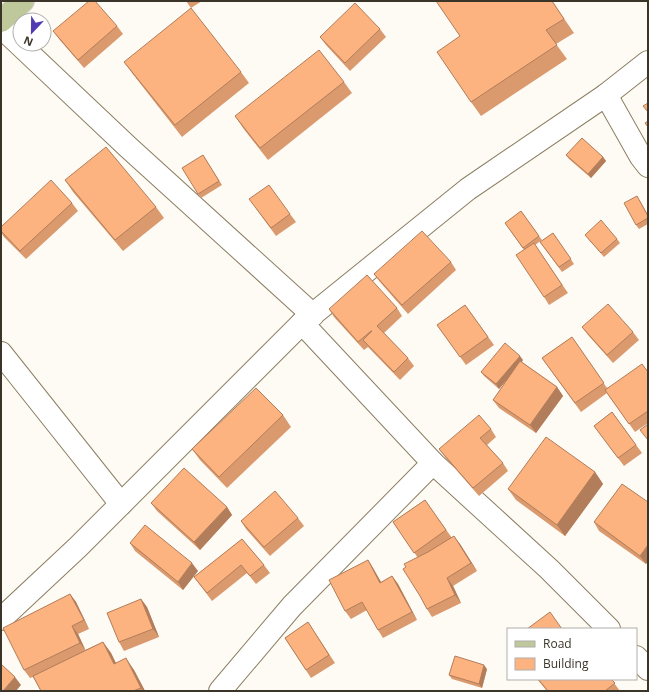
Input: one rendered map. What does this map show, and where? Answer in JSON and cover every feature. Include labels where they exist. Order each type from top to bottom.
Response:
[{"type":"main road","points":[[1,21],[23,1]]},
{"type":"street","points":[[1,26],[308,319],[433,463],[549,569],[608,628]]},
{"type":"street","points":[[1,619],[78,547],[308,319],[468,190],[606,95],[648,62]]},
{"type":"street","points":[[606,95],[648,166]]},
{"type":"street","points":[[1,353],[121,504]]},
{"type":"street","points":[[220,691],[292,606],[433,463]]},
{"type":"street","points":[[637,658],[648,669]]},
{"type":"building","points":[[89,1],[95,1],[117,26],[78,60],[53,31]]},
{"type":"building","points":[[436,1],[552,1],[564,19],[546,30],[557,45],[471,102],[437,52],[460,36]]},
{"type":"building","points":[[355,3],[380,29],[345,63],[320,37]]},
{"type":"building","points":[[191,8],[241,72],[175,125],[124,62]]},
{"type":"building","points":[[319,50],[344,82],[260,148],[235,116]]},
{"type":"building","points":[[648,103],[648,112],[643,106]]},
{"type":"building","points":[[582,138],[603,157],[588,174],[566,155]]},
{"type":"building","points":[[106,147],[156,207],[115,240],[65,180]]},
{"type":"building","points":[[203,155],[219,181],[198,194],[182,168]]},
{"type":"building","points":[[51,180],[72,203],[20,251],[1,231],[1,227]]},
{"type":"building","points":[[269,185],[290,214],[271,228],[249,199]]},
{"type":"building","points":[[637,196],[648,218],[636,225],[624,203]]},
{"type":"building","points":[[521,211],[539,236],[523,248],[505,223]]},
{"type":"building","points":[[601,220],[617,239],[601,253],[585,235]]},
{"type":"building","points":[[422,231],[451,262],[402,305],[374,274]]},
{"type":"building","points":[[553,233],[571,259],[559,267],[540,242]]},
{"type":"building","points":[[534,243],[562,285],[544,297],[516,255]]},
{"type":"building","points":[[367,275],[397,308],[377,326],[408,358],[394,372],[363,340],[372,331],[358,342],[329,309]]},
{"type":"building","points":[[608,304],[633,332],[607,355],[582,327]]},
{"type":"building","points":[[465,305],[488,337],[460,357],[437,325]]},
{"type":"building","points":[[572,337],[604,383],[575,403],[542,358]]},
{"type":"building","points":[[505,343],[520,356],[496,384],[481,372]]},
{"type":"building","points":[[520,361],[557,387],[530,425],[493,400]]},
{"type":"building","points":[[642,364],[648,372],[648,411],[629,424],[605,390]]},
{"type":"building","points":[[256,388],[283,415],[219,477],[192,449]]},
{"type":"building","points":[[612,412],[636,445],[618,458],[594,426]]},
{"type":"building","points":[[479,415],[491,429],[480,438],[503,463],[473,488],[439,449]]},
{"type":"building","points":[[648,424],[648,440],[640,430]]},
{"type":"building","points":[[546,437],[595,472],[557,525],[508,489]]},
{"type":"building","points":[[184,468],[227,507],[194,542],[151,503]]},
{"type":"building","points":[[622,484],[648,502],[648,545],[640,556],[594,522]]},
{"type":"building","points":[[275,491],[298,518],[264,547],[241,521]]},
{"type":"building","points":[[425,500],[446,530],[414,553],[393,522]]},
{"type":"building","points":[[145,525],[192,563],[178,582],[130,543]]},
{"type":"building","points":[[454,536],[471,563],[447,578],[455,595],[427,609],[403,569],[406,567],[404,564],[428,552]]},
{"type":"building","points":[[242,539],[264,565],[250,576],[241,565],[207,593],[194,577]]},
{"type":"building","points":[[368,560],[380,583],[392,576],[412,612],[378,630],[362,602],[345,611],[329,580]]},
{"type":"building","points":[[70,594],[84,620],[72,626],[80,643],[24,670],[3,628]]},
{"type":"building","points":[[141,599],[153,629],[119,642],[107,613]]},
{"type":"building","points":[[550,612],[561,628],[528,628]]},
{"type":"building","points":[[308,622],[329,655],[306,670],[285,638]]},
{"type":"building","points":[[103,642],[114,664],[126,658],[141,688],[133,691],[41,691],[33,676]]},
{"type":"building","points":[[455,656],[484,665],[479,684],[449,675]]},
{"type":"building","points":[[1,664],[15,677],[3,691],[1,691]]},
{"type":"building","points":[[539,680],[612,680],[615,683],[605,691],[548,691]]}]
